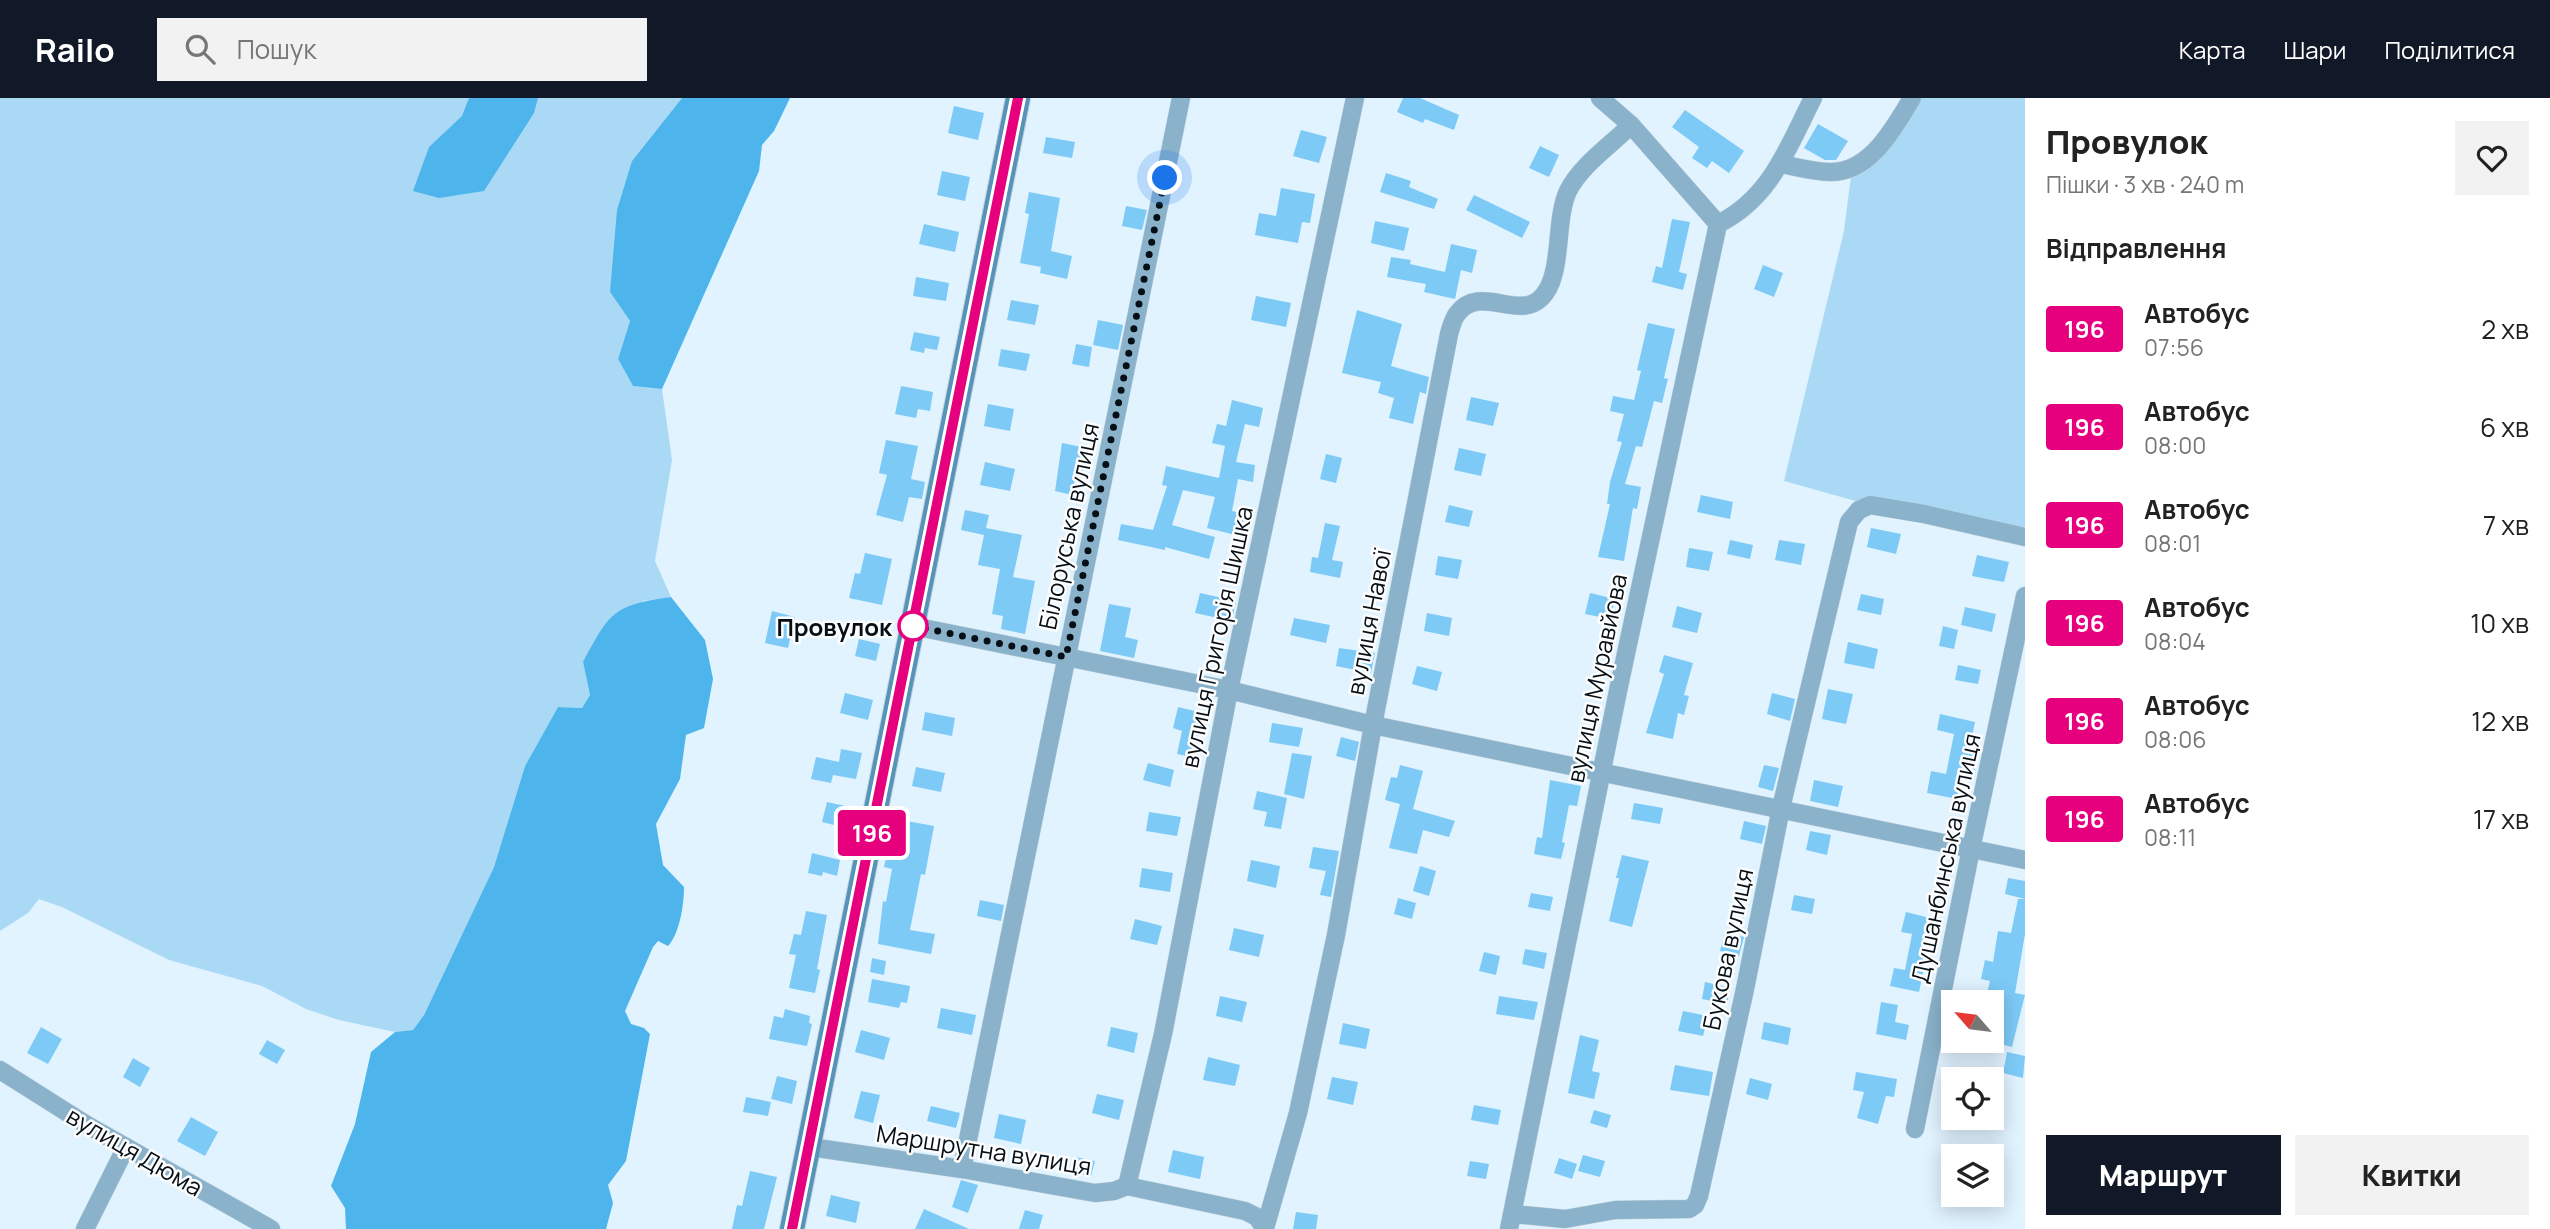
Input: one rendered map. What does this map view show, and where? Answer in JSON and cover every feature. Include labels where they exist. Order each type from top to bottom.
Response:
[{"type":"street","points":[[792,1229],[1018,98]]},
{"type":"street","name":"Білоруська вулиця","points":[[962,1169],[1181,98]]},
{"type":"street","name":"вулиця Григорія Шишка","points":[[1127,1186],[1163,1034],[1229,690],[1355,98]]},
{"type":"street","points":[[1600,98],[1631,125],[1718,224],[1735,215],[1753,200],[1781,164],[1812,98]]},
{"type":"street","points":[[1781,164],[1831,172],[1852,168],[1880,146],[1912,98]]},
{"type":"street","name":"вулиця Навої","points":[[1265,1229],[1298,1113],[1333,949],[1448,334],[1458,313],[1471,302],[1490,300],[1515,306],[1530,306],[1540,299],[1550,287],[1560,216],[1568,191],[1580,174],[1631,125]]},
{"type":"street","name":"вулиця Муравйова","points":[[1511,1222],[1602,771],[1718,224]]},
{"type":"street","name":"Букова вулиця","points":[[1511,1222],[1565,1219],[1615,1210],[1689,1209],[1695,1205],[1745,989],[1781,808],[1849,522],[1859,510],[1870,505],[1924,514],[2025,537]]},
{"type":"street","name":"Душанбинська вулиця","points":[[1915,1129],[2025,596]]},
{"type":"street","points":[[913,626],[1229,690],[1373,725],[2025,860]]},
{"type":"street","name":"вулиця Дюма","points":[[0,1070],[126,1147],[271,1229]]},
{"type":"street","points":[[85,1229],[126,1147]]},
{"type":"street","name":"Маршрутна вулиця","points":[[810,1147],[962,1169],[1095,1193],[1114,1191],[1127,1186],[1245,1211],[1257,1217],[1265,1229]]},
{"type":"shaded area","points":[[0,98],[682,98],[632,161],[610,292],[630,321],[618,359],[633,386],[662,389],[672,460],[655,561],[671,597],[643,601],[583,662],[590,695],[582,708],[558,707],[525,766],[494,867],[424,1015],[413,1030],[395,1032],[339,1020],[306,1009],[262,986],[169,960],[62,907],[39,899],[28,913],[0,931]]},
{"type":"shaded area","points":[[469,98],[538,98],[534,113],[484,191],[439,198],[413,191],[429,147],[462,116]]},
{"type":"shaded area","points":[[682,98],[790,98],[774,131],[762,145],[759,171],[662,389],[633,386],[618,359],[630,321],[610,292],[617,210],[632,161]]},
{"type":"shaded area","points":[[1912,98],[2025,98],[2025,537],[1870,505],[1784,481],[1844,231],[1852,168]]},
{"type":"shaded area","points":[[671,597],[705,640],[713,679],[704,728],[686,735],[680,779],[656,824],[663,865],[684,887],[683,902],[672,940],[668,946],[658,941],[653,947],[625,1011],[631,1024],[644,1028],[650,1034],[626,1161],[608,1185],[613,1203],[606,1229],[346,1229],[345,1208],[331,1186],[355,1124],[371,1052],[395,1032],[413,1030],[424,1015],[494,867],[525,766],[558,707],[582,708],[590,695],[583,662],[600,632],[615,614],[624,608]]},
{"type":"building","points":[[1403,98],[1420,98],[1459,115],[1454,130],[1425,119],[1423,123],[1397,112]]},
{"type":"building","points":[[954,106],[984,113],[978,140],[948,133]]},
{"type":"building","points":[[1685,110],[1744,151],[1729,173],[1712,161],[1707,168],[1692,158],[1699,147],[1672,127]]},
{"type":"building","points":[[1818,124],[1848,141],[1836,160],[1825,160],[1804,148]]},
{"type":"building","points":[[1301,130],[1327,137],[1319,163],[1293,156]]},
{"type":"building","points":[[1046,137],[1075,142],[1072,158],[1043,153]]},
{"type":"building","points":[[1540,146],[1559,155],[1549,177],[1529,168]]},
{"type":"building","points":[[942,171],[970,177],[965,201],[937,195]]},
{"type":"building","points":[[1386,173],[1411,181],[1409,187],[1438,199],[1434,209],[1380,192]]},
{"type":"building","points":[[1281,188],[1315,194],[1310,223],[1302,222],[1298,243],[1255,235],[1259,213],[1276,216]]},
{"type":"building","points":[[1029,192],[1060,198],[1051,251],[1072,256],[1067,279],[1040,273],[1041,267],[1020,263],[1029,214],[1025,213]]},
{"type":"building","points":[[1474,195],[1530,222],[1522,238],[1466,210]]},
{"type":"building","points":[[1126,206],[1147,210],[1142,230],[1122,226]]},
{"type":"building","points":[[1672,219],[1690,222],[1679,272],[1687,274],[1683,290],[1652,282],[1656,266],[1662,268]]},
{"type":"building","points":[[1375,221],[1409,228],[1404,251],[1371,243]]},
{"type":"building","points":[[924,224],[959,232],[955,252],[919,244]]},
{"type":"building","points":[[1451,244],[1477,250],[1472,273],[1461,270],[1455,299],[1424,292],[1426,284],[1387,277],[1391,257],[1411,260],[1410,264],[1445,272]]},
{"type":"building","points":[[1763,265],[1783,273],[1774,297],[1754,289]]},
{"type":"building","points":[[916,277],[949,283],[946,301],[913,296]]},
{"type":"building","points":[[1256,296],[1291,303],[1286,327],[1251,320]]},
{"type":"building","points":[[1011,300],[1039,305],[1035,325],[1007,320]]},
{"type":"building","points":[[1357,310],[1402,324],[1391,366],[1429,377],[1426,394],[1420,392],[1413,424],[1389,418],[1394,398],[1378,393],[1381,382],[1342,373]]},
{"type":"building","points":[[1098,320],[1123,325],[1118,350],[1093,345]]},
{"type":"building","points":[[1648,323],[1675,329],[1664,378],[1668,379],[1662,403],[1654,401],[1642,447],[1636,446],[1625,484],[1641,487],[1637,509],[1633,508],[1624,561],[1598,557],[1610,504],[1607,504],[1610,482],[1622,442],[1617,441],[1624,414],[1610,411],[1613,396],[1634,400],[1641,371],[1637,370]]},
{"type":"building","points":[[914,332],[940,337],[937,350],[925,348],[924,353],[910,350]]},
{"type":"building","points":[[1076,344],[1092,347],[1089,367],[1072,364]]},
{"type":"building","points":[[1001,349],[1030,354],[1026,371],[998,366]]},
{"type":"building","points":[[901,386],[933,392],[930,411],[918,409],[916,418],[895,414]]},
{"type":"building","points":[[1471,397],[1499,403],[1493,426],[1466,420]]},
{"type":"building","points":[[1232,400],[1263,408],[1259,427],[1245,424],[1236,462],[1255,465],[1253,482],[1238,479],[1232,511],[1245,514],[1240,536],[1207,528],[1215,497],[1183,490],[1172,525],[1215,537],[1209,559],[1165,547],[1165,550],[1118,540],[1121,524],[1153,530],[1167,486],[1162,485],[1166,466],[1219,478],[1225,446],[1212,443],[1217,424],[1226,426]]},
{"type":"building","points":[[988,404],[1014,409],[1010,431],[984,426]]},
{"type":"building","points":[[886,440],[918,446],[911,479],[925,482],[922,499],[909,497],[903,522],[876,515],[887,475],[879,473]]},
{"type":"building","points":[[1062,443],[1087,448],[1083,471],[1077,470],[1072,495],[1055,491]]},
{"type":"building","points":[[1459,448],[1486,454],[1481,476],[1454,470]]},
{"type":"building","points":[[1326,454],[1342,458],[1336,483],[1320,479]]},
{"type":"building","points":[[985,462],[1015,469],[1010,491],[980,485]]},
{"type":"building","points":[[1701,495],[1733,502],[1730,519],[1697,512]]},
{"type":"building","points":[[1449,505],[1473,511],[1469,527],[1445,522]]},
{"type":"building","points":[[965,510],[989,515],[986,528],[1022,535],[1013,577],[1035,581],[1025,634],[1001,629],[1003,616],[992,614],[1000,569],[978,565],[984,535],[961,530]]},
{"type":"building","points":[[1325,523],[1340,526],[1332,560],[1343,562],[1340,578],[1310,572],[1312,557],[1318,558]]},
{"type":"building","points":[[1871,528],[1901,534],[1896,554],[1867,547]]},
{"type":"building","points":[[1730,540],[1753,545],[1750,559],[1727,554]]},
{"type":"building","points":[[1779,540],[1805,544],[1801,565],[1775,560]]},
{"type":"building","points":[[1689,548],[1713,552],[1709,571],[1686,567]]},
{"type":"building","points":[[865,553],[892,559],[882,605],[849,598],[855,573],[860,574]]},
{"type":"building","points":[[1977,555],[2009,562],[2004,582],[1972,576]]},
{"type":"building","points":[[1438,556],[1462,560],[1458,579],[1435,575]]},
{"type":"building","points":[[1200,593],[1236,601],[1232,621],[1195,613]]},
{"type":"building","points":[[1590,593],[1615,599],[1610,619],[1585,614]]},
{"type":"building","points":[[1861,594],[1884,599],[1881,615],[1857,610]]},
{"type":"building","points":[[1109,604],[1131,608],[1125,637],[1138,640],[1134,658],[1100,651]]},
{"type":"building","points":[[1677,606],[1702,613],[1697,633],[1672,627]]},
{"type":"building","points":[[1965,607],[1996,614],[1992,632],[1961,625]]},
{"type":"building","points":[[772,611],[795,617],[788,648],[765,643]]},
{"type":"building","points":[[1427,613],[1452,618],[1449,636],[1424,631]]},
{"type":"building","points":[[1294,618],[1330,625],[1326,643],[1290,635]]},
{"type":"building","points":[[1943,626],[1958,630],[1954,649],[1939,646]]},
{"type":"building","points":[[859,639],[880,644],[876,661],[855,656]]},
{"type":"building","points":[[1848,642],[1878,649],[1874,669],[1844,663]]},
{"type":"building","points":[[1339,648],[1375,653],[1371,673],[1336,666]]},
{"type":"building","points":[[1664,655],[1693,663],[1684,695],[1689,696],[1684,715],[1678,713],[1673,739],[1646,733],[1664,674],[1659,672]]},
{"type":"building","points":[[1958,665],[1981,670],[1978,684],[1955,680]]},
{"type":"building","points":[[1417,666],[1442,672],[1437,691],[1412,684]]},
{"type":"building","points":[[1828,689],[1853,694],[1846,724],[1822,719]]},
{"type":"building","points":[[845,693],[873,700],[868,720],[840,713]]},
{"type":"building","points":[[1772,693],[1795,699],[1790,721],[1767,714]]},
{"type":"building","points":[[1178,707],[1203,713],[1196,743],[1200,744],[1197,758],[1177,754],[1182,731],[1173,728]]},
{"type":"building","points":[[925,712],[955,718],[952,736],[922,730]]},
{"type":"building","points":[[1940,714],[1975,722],[1969,751],[1979,753],[1975,770],[1963,767],[1957,799],[1927,793],[1931,771],[1946,774],[1954,734],[1937,730]]},
{"type":"building","points":[[1272,723],[1303,728],[1299,747],[1269,742]]},
{"type":"building","points":[[1341,737],[1359,742],[1355,761],[1336,756]]},
{"type":"building","points":[[841,749],[862,753],[856,779],[833,775],[831,783],[811,779],[816,757],[839,762]]},
{"type":"building","points":[[1292,753],[1312,756],[1304,799],[1284,794]]},
{"type":"building","points":[[1148,763],[1174,770],[1170,787],[1143,780]]},
{"type":"building","points":[[1400,765],[1423,771],[1413,809],[1455,821],[1449,837],[1423,830],[1417,854],[1389,848],[1400,804],[1385,800],[1391,777],[1397,778]]},
{"type":"building","points":[[1764,765],[1779,768],[1773,791],[1758,787]]},
{"type":"building","points":[[916,767],[945,773],[941,792],[912,786]]},
{"type":"building","points":[[1550,780],[1581,786],[1577,806],[1569,805],[1561,859],[1534,854],[1537,837],[1542,838]]},
{"type":"building","points":[[1814,780],[1843,786],[1838,807],[1810,801]]},
{"type":"building","points":[[1257,791],[1287,798],[1281,829],[1264,826],[1267,812],[1253,809]]},
{"type":"building","points":[[827,802],[850,807],[846,828],[822,822]]},
{"type":"building","points":[[1634,803],[1663,808],[1660,824],[1631,819]]},
{"type":"building","points":[[1149,812],[1181,817],[1177,836],[1146,831]]},
{"type":"building","points":[[901,820],[934,826],[925,875],[921,874],[910,930],[935,934],[931,954],[878,944],[883,901],[886,902],[892,869],[884,867],[887,854],[895,855]]},
{"type":"building","points":[[1744,821],[1766,826],[1762,844],[1740,839]]},
{"type":"building","points":[[1810,831],[1831,835],[1827,855],[1806,850]]},
{"type":"building","points":[[1313,847],[1339,851],[1331,897],[1320,895],[1326,871],[1309,868]]},
{"type":"building","points":[[812,853],[840,860],[837,876],[823,872],[822,876],[808,873]]},
{"type":"building","points":[[1622,855],[1649,861],[1632,927],[1609,921]]},
{"type":"building","points":[[1251,860],[1280,866],[1276,888],[1247,881]]},
{"type":"building","points":[[1420,866],[1436,871],[1429,896],[1413,891]]},
{"type":"building","points":[[1142,868],[1173,873],[1170,892],[1139,887]]},
{"type":"building","points":[[2008,878],[2025,881],[2025,899],[2005,894]]},
{"type":"building","points":[[1531,893],[1553,897],[1550,911],[1528,907]]},
{"type":"building","points":[[1794,895],[1815,899],[1812,914],[1791,910]]},
{"type":"building","points":[[1398,898],[1416,903],[1412,919],[1394,914]]},
{"type":"building","points":[[2018,899],[2025,899],[2025,934],[2015,993],[2025,995],[2012,1047],[2004,1045],[2004,990],[1988,990],[1990,981],[1981,979],[1985,960],[1993,962],[1998,931],[2011,933]]},
{"type":"building","points":[[980,900],[1004,905],[1001,921],[977,916]]},
{"type":"building","points":[[806,911],[827,915],[815,993],[789,988],[796,955],[789,954],[794,934],[801,935]]},
{"type":"building","points":[[1906,912],[1934,919],[1919,992],[1890,986],[1894,968],[1905,970],[1912,934],[1901,932]]},
{"type":"building","points":[[1135,919],[1162,926],[1157,945],[1130,939]]},
{"type":"building","points":[[1234,928],[1264,935],[1259,957],[1229,950]]},
{"type":"building","points":[[1725,932],[1744,937],[1739,956],[1720,951]]},
{"type":"building","points":[[1525,949],[1547,953],[1544,969],[1522,964]]},
{"type":"building","points":[[1484,952],[1500,956],[1496,975],[1479,971]]},
{"type":"building","points":[[872,958],[886,961],[884,975],[870,972]]},
{"type":"building","points":[[872,979],[910,986],[907,1003],[901,1002],[899,1008],[868,1002]]},
{"type":"building","points":[[1705,982],[1730,988],[1727,1004],[1702,999]]},
{"type":"building","points":[[1220,996],[1247,1002],[1242,1022],[1216,1016]]},
{"type":"building","points":[[1499,996],[1538,1002],[1534,1020],[1496,1014]]},
{"type":"building","points":[[1881,1002],[1898,1005],[1895,1022],[1909,1025],[1906,1040],[1876,1034]]},
{"type":"building","points":[[941,1008],[976,1015],[972,1035],[937,1028]]},
{"type":"building","points":[[785,1009],[810,1016],[809,1023],[812,1024],[807,1046],[769,1039],[774,1016],[783,1018]]},
{"type":"building","points":[[1683,1011],[1708,1016],[1703,1036],[1678,1031]]},
{"type":"building","points":[[1764,1022],[1791,1028],[1788,1045],[1761,1039]]},
{"type":"building","points":[[1343,1023],[1370,1029],[1366,1049],[1339,1044]]},
{"type":"building","points":[[41,1027],[62,1039],[48,1064],[27,1053]]},
{"type":"building","points":[[1111,1027],[1138,1033],[1134,1053],[1107,1046]]},
{"type":"building","points":[[861,1030],[890,1038],[884,1060],[855,1052]]},
{"type":"building","points":[[1580,1035],[1599,1040],[1592,1071],[1600,1073],[1594,1099],[1568,1093]]},
{"type":"building","points":[[267,1040],[285,1050],[277,1064],[259,1054]]},
{"type":"building","points":[[2007,1052],[2025,1056],[2023,1078],[2004,1073]]},
{"type":"building","points":[[1208,1057],[1240,1065],[1235,1086],[1203,1080]]},
{"type":"building","points":[[133,1058],[150,1068],[140,1087],[123,1077]]},
{"type":"building","points":[[1675,1065],[1713,1072],[1709,1096],[1670,1090]]},
{"type":"building","points":[[1856,1072],[1897,1079],[1894,1097],[1886,1096],[1878,1124],[1857,1118],[1864,1092],[1853,1090]]},
{"type":"building","points":[[777,1076],[797,1081],[792,1104],[771,1099]]},
{"type":"building","points":[[1332,1077],[1358,1082],[1353,1105],[1327,1099]]},
{"type":"building","points":[[1750,1078],[1772,1084],[1768,1100],[1746,1094]]},
{"type":"building","points":[[861,1091],[880,1095],[873,1123],[854,1118]]},
{"type":"building","points":[[1097,1094],[1124,1100],[1119,1120],[1092,1113]]},
{"type":"building","points":[[746,1097],[771,1102],[768,1116],[743,1112]]},
{"type":"building","points":[[1474,1105],[1501,1110],[1498,1125],[1471,1120]]},
{"type":"building","points":[[931,1106],[960,1113],[956,1128],[927,1121]]},
{"type":"building","points":[[1594,1110],[1611,1115],[1607,1128],[1590,1123]]},
{"type":"building","points":[[999,1114],[1026,1120],[1021,1144],[994,1138]]},
{"type":"building","points":[[191,1117],[218,1132],[205,1156],[177,1141]]},
{"type":"building","points":[[1173,1150],[1204,1157],[1200,1179],[1168,1172]]},
{"type":"building","points":[[1583,1155],[1605,1161],[1600,1177],[1578,1171]]},
{"type":"building","points":[[1076,1157],[1095,1161],[1091,1176],[1073,1172]]},
{"type":"building","points":[[1559,1158],[1577,1164],[1572,1179],[1554,1173]]},
{"type":"building","points":[[1470,1161],[1489,1164],[1486,1179],[1467,1176]]},
{"type":"building","points":[[750,1171],[777,1177],[764,1229],[732,1229],[737,1205],[742,1206]]},
{"type":"building","points":[[961,1180],[978,1185],[968,1213],[952,1207]]},
{"type":"building","points":[[831,1195],[860,1202],[856,1223],[826,1216]]},
{"type":"building","points":[[924,1209],[969,1229],[915,1229]]},
{"type":"building","points":[[1025,1210],[1043,1215],[1039,1229],[1019,1229]]},
{"type":"building","points":[[1296,1212],[1318,1215],[1316,1229],[1293,1229]]},
{"type":"bus line","name":"196","points":[[792,1229],[1018,98]]},
{"type":"place","name":"Провулок","points":[[913,626]]},
{"type":"route","points":[[913,626],[1066,657],[1165,178]]}]
